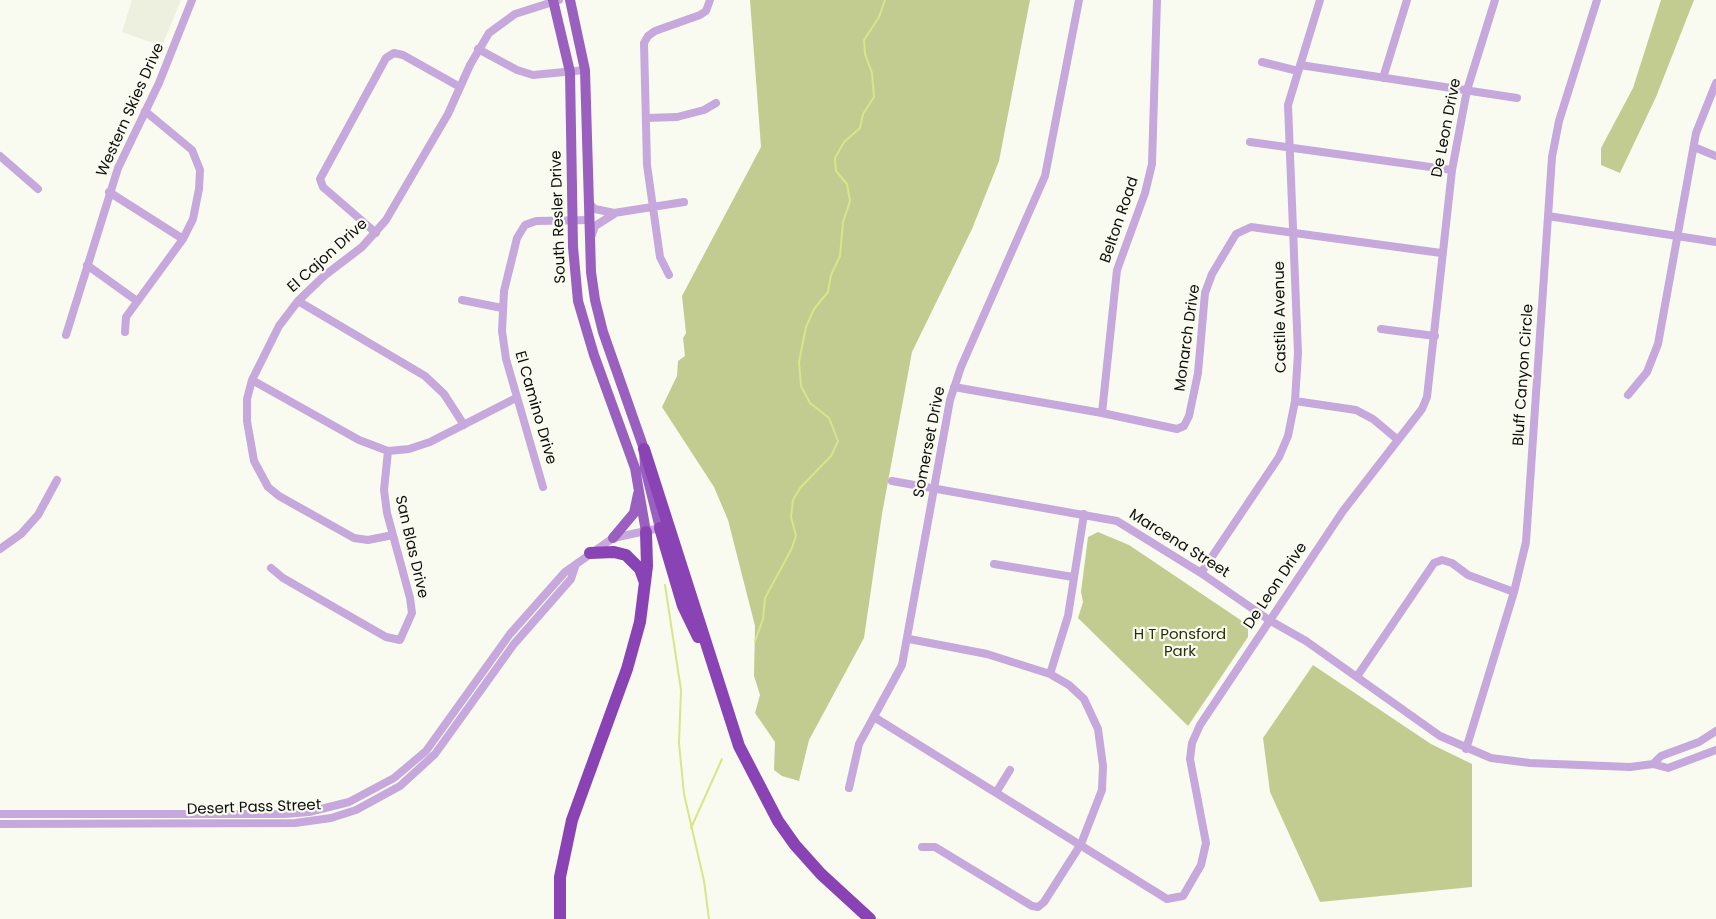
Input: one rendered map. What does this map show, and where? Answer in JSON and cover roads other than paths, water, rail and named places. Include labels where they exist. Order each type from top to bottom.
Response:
[{"type":"highway","points":[[644,449],[739,746],[778,821],[821,874],[870,919]]},
{"type":"highway","points":[[660,528],[683,606],[692,629],[708,651]]},
{"type":"highway","points":[[560,919],[560,877],[572,820],[627,669],[640,622],[646,585],[646,532]]},
{"type":"highway","points":[[590,553],[626,555],[640,569],[646,585]]},
{"type":"main road","name":"South Resler Drive","points":[[555,0],[570,72],[575,273],[583,321],[640,488],[646,532]]},
{"type":"main road","name":"South Resler Drive","points":[[570,0],[585,70],[594,300],[644,449],[645,468],[660,528]]},
{"type":"main road","points":[[613,538],[634,513],[640,488]]},
{"type":"street","name":"Western Skies Drive","points":[[66,335],[109,192],[192,0]]},
{"type":"street","name":"El Cajon Drive","points":[[393,536],[368,540],[347,535],[279,496],[268,487],[254,461],[247,421],[247,399],[252,380],[279,326],[298,301],[376,233],[398,204],[478,49],[489,33],[506,19],[555,0]]},
{"type":"street","points":[[669,275],[660,256],[651,208],[647,165],[644,43],[648,36],[700,15],[706,10],[710,0]]},
{"type":"street","name":"Somerset Drive","points":[[849,788],[854,756],[900,671],[909,639],[933,488],[954,387],[1045,176],[1079,0]]},
{"type":"street","name":"Belton Road","points":[[1102,412],[1117,270],[1145,193],[1152,164],[1157,0]]},
{"type":"street","name":"Castile Avenue","points":[[1201,573],[1279,457],[1288,436],[1295,401],[1298,353],[1288,105],[1320,0]]},
{"type":"street","points":[[1383,78],[1407,0]]},
{"type":"street","name":"De Leon Drive","points":[[874,717],[997,791],[1167,899],[1183,896],[1201,865],[1206,843],[1191,769],[1192,743],[1200,725],[1343,511],[1398,440],[1427,397],[1435,336],[1441,253],[1452,171],[1467,90],[1495,0]]},
{"type":"street","name":"Bluff Canyon Circle","points":[[1466,749],[1514,591],[1528,521],[1552,157],[1557,129],[1597,0]]},
{"type":"street","points":[[478,49],[526,73],[585,70]]},
{"type":"street","points":[[376,233],[323,187],[320,179],[386,58],[394,53],[403,55],[460,87]]},
{"type":"street","points":[[1262,62],[1517,98]]},
{"type":"street","points":[[1628,395],[1647,372],[1658,344],[1696,134],[1716,83]]},
{"type":"street","points":[[646,118],[677,117],[704,110],[716,103]]},
{"type":"street","points":[[125,332],[126,317],[183,238],[197,204],[201,176],[198,162],[188,145],[145,111]]},
{"type":"street","points":[[1250,142],[1452,171]]},
{"type":"street","points":[[1694,147],[1716,156]]},
{"type":"street","points":[[0,156],[38,189]]},
{"type":"street","points":[[109,192],[183,238]]},
{"type":"street","points":[[589,203],[595,209],[615,213],[684,202]]},
{"type":"street","points":[[590,239],[595,226],[615,213]]},
{"type":"street","points":[[1548,216],[1716,242]]},
{"type":"street","name":"El Camino Drive","points":[[543,487],[506,359],[502,308],[507,278],[521,230],[536,221],[590,220]]},
{"type":"street","name":"Monarch Drive","points":[[954,387],[1102,412],[1171,429],[1184,426],[1190,416],[1198,373],[1205,293],[1212,274],[1236,234],[1245,228],[1441,253]]},
{"type":"street","points":[[87,265],[137,301]]},
{"type":"street","points":[[462,300],[502,308]]},
{"type":"street","points":[[298,301],[425,376],[444,394],[464,425]]},
{"type":"street","points":[[1381,329],[1435,336]]},
{"type":"street","points":[[252,380],[359,440],[388,451],[416,448],[516,398]]},
{"type":"street","points":[[1295,401],[1356,410],[1373,419],[1398,440]]},
{"type":"street","name":"San Blas Drive","points":[[271,568],[283,578],[386,637],[398,641],[409,625],[412,613],[384,490],[388,451]]},
{"type":"street","points":[[0,549],[21,534],[38,515],[57,480]]},
{"type":"street","name":"Marcena Street","points":[[892,481],[1117,521],[1133,529],[1269,620],[1358,675],[1411,718],[1466,749],[1491,758],[1530,763],[1630,767],[1653,764],[1668,768],[1716,750]]},
{"type":"street","points":[[1050,674],[1068,616],[1084,514]]},
{"type":"street","name":"Desert Pass Street","points":[[0,824],[295,823],[331,818],[378,799],[419,771],[448,739],[510,634],[565,572],[613,538],[660,528]]},
{"type":"street","points":[[1358,675],[1434,563],[1442,560],[1452,563],[1482,581],[1514,591]]},
{"type":"street","points":[[994,564],[1073,577]]},
{"type":"street","points":[[909,639],[987,654],[1050,674],[1069,684],[1084,699],[1098,729],[1103,766],[1102,790],[1081,844],[1044,902],[1038,907],[1032,906],[935,847],[922,847]]},
{"type":"street","name":"Desert Pass Street","points":[[0,814],[285,814],[328,808],[369,793],[412,764],[441,733],[488,673]]},
{"type":"street","points":[[1653,764],[1661,756],[1699,742],[1716,731]]},
{"type":"street","points":[[997,791],[1010,770]]},
{"type":"street","points":[[328,808],[331,818]]},
{"type":"waterway","points":[[755,641],[763,619],[765,598],[796,536],[791,517],[793,500],[800,488],[831,456],[838,441],[829,418],[810,403],[801,386],[799,362],[806,327],[814,309],[828,292],[831,275],[840,256],[843,222],[850,201],[847,184],[836,171],[835,158],[844,142],[860,128],[863,114],[874,97],[872,73],[865,54],[864,40],[879,17],[885,0]]},
{"type":"waterway","points":[[665,585],[681,690],[679,743],[684,794],[704,881],[709,919]]},
{"type":"waterway","points":[[691,828],[722,759]]},
{"type":"park label","name":"H T Ponsford Park","points":[[1180,644]]}]
